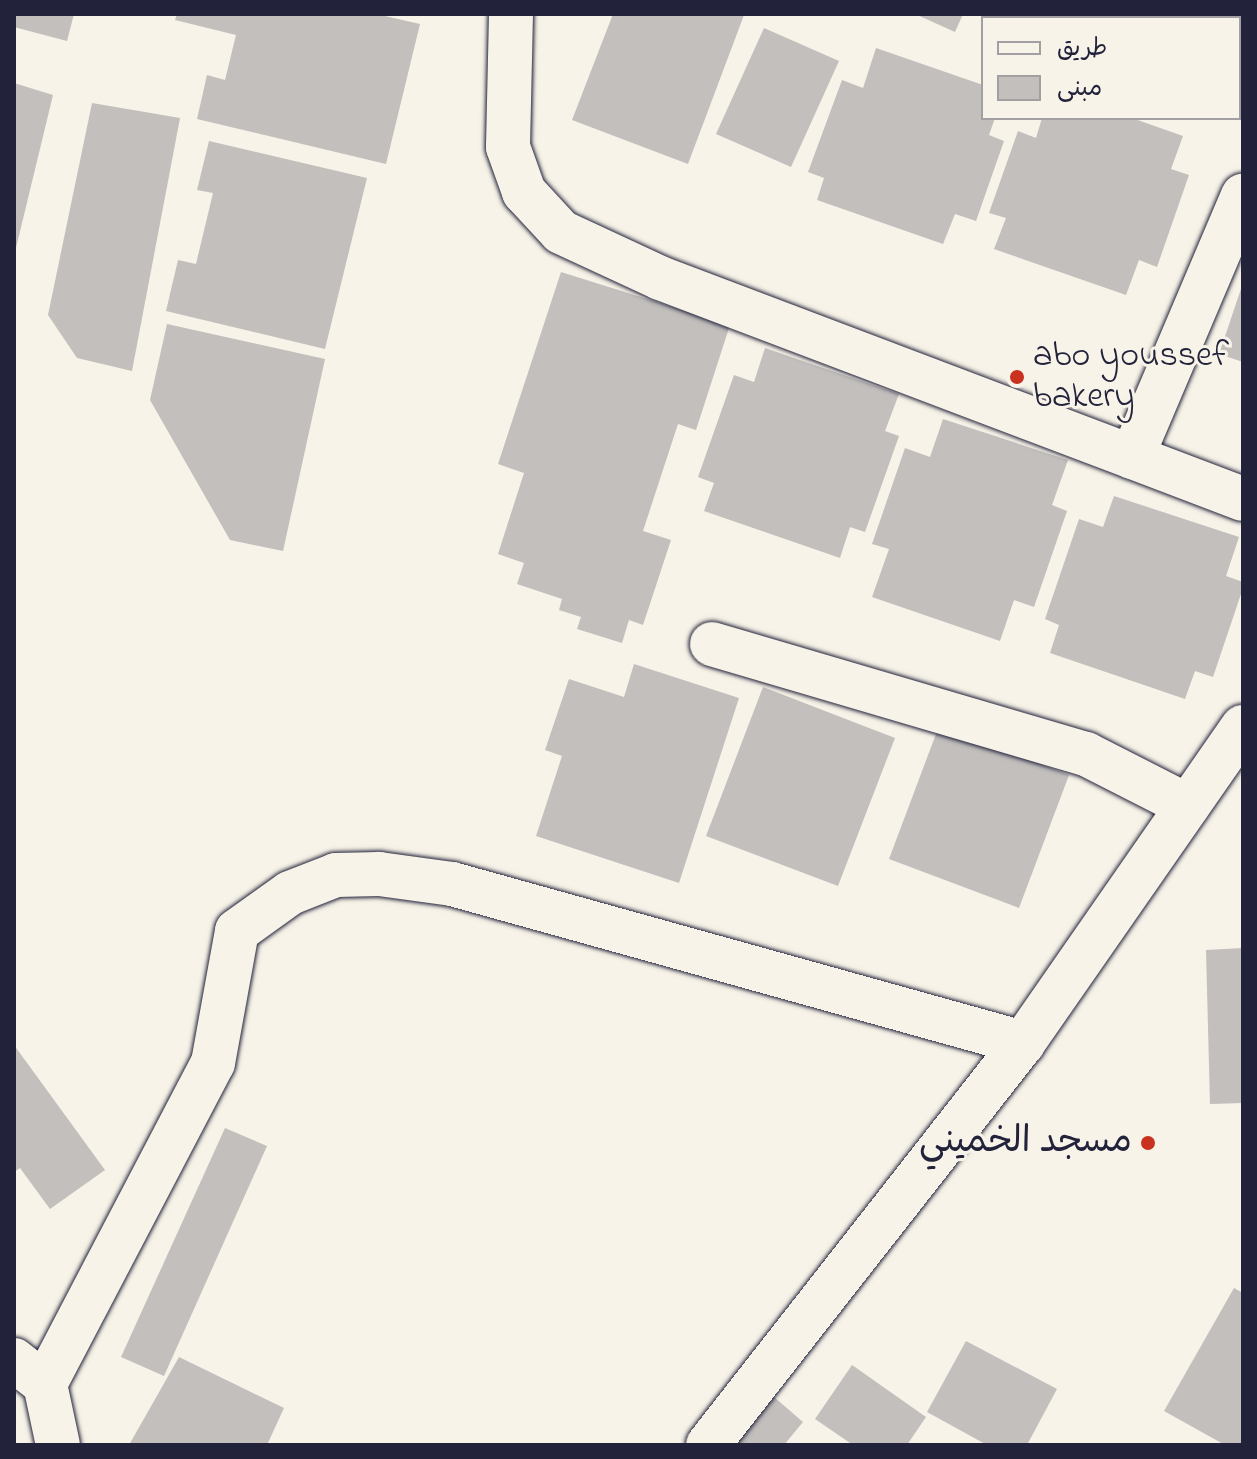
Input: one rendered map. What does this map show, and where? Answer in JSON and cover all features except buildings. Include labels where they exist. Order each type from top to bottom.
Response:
[{"type":"street","points":[[507,15],[508,147],[524,192],[561,232],[660,278],[1243,499]]},
{"type":"street","points":[[1132,457],[1243,196]]},
{"type":"street","points":[[712,644],[1086,754],[1188,806]]},
{"type":"street","points":[[708,1445],[1023,1043],[1243,727]]},
{"type":"street","points":[[58,1445],[29,1372],[213,1063],[237,931],[290,893],[336,875],[379,874],[452,884],[1023,1043]]},
{"type":"place","name":"abo youssef bakery","points":[[1017,377]]},
{"type":"place","name":"مسجد الخميني","points":[[1148,1143]]}]
